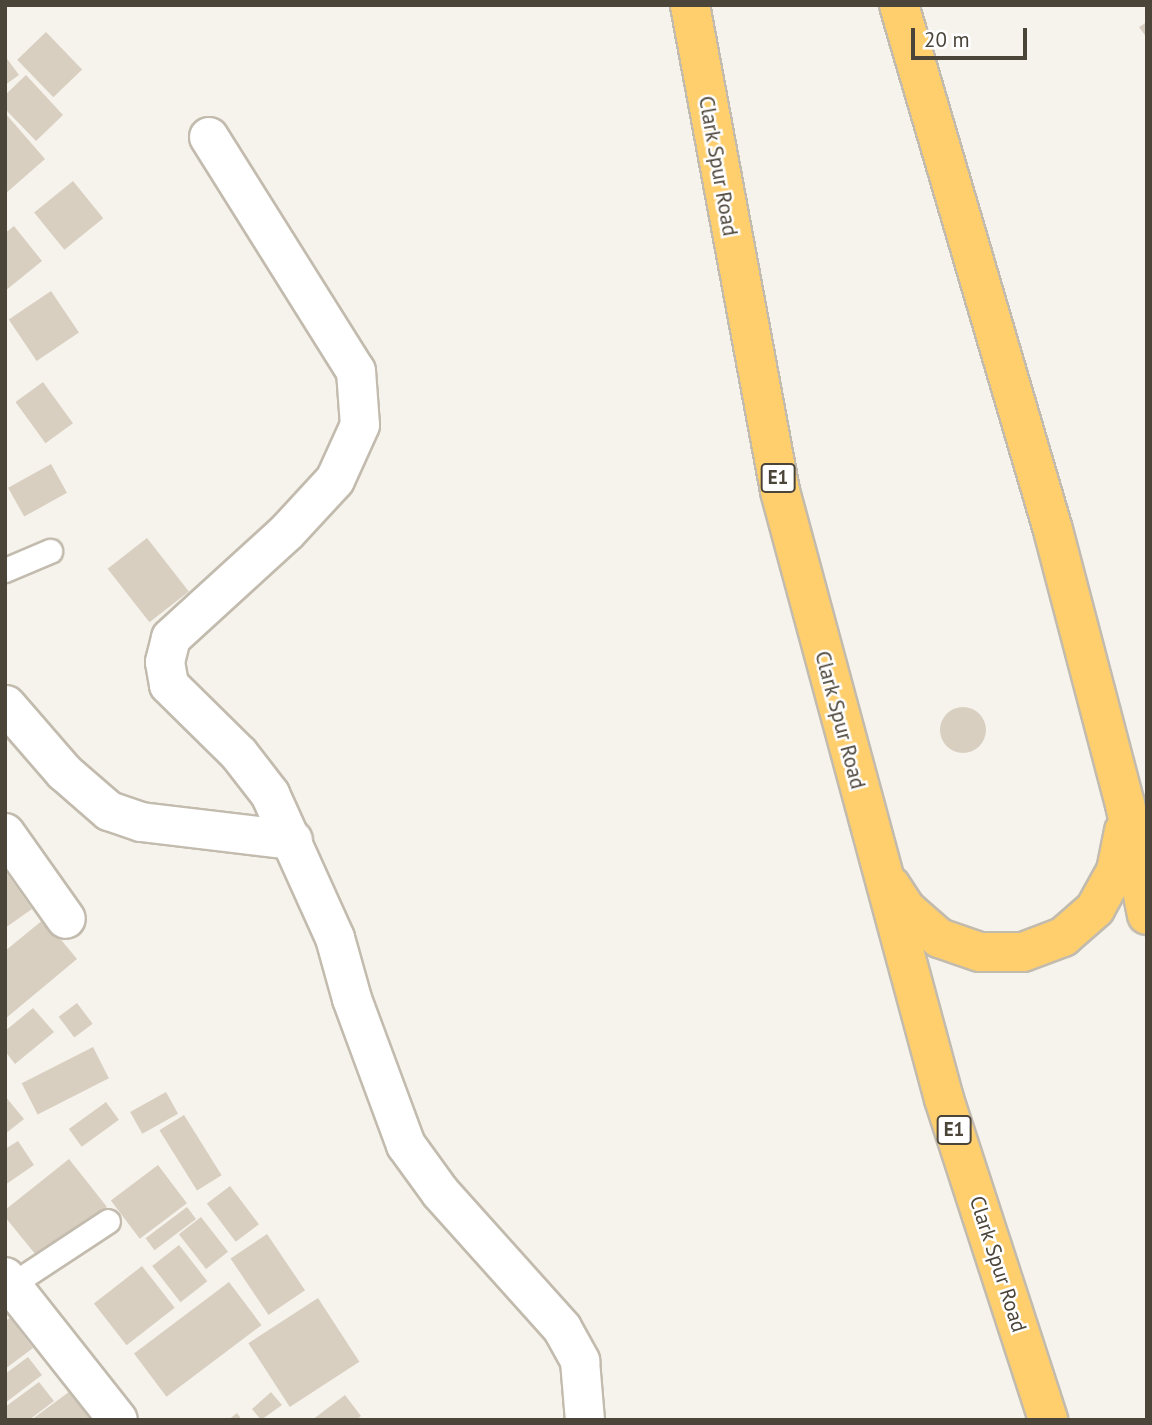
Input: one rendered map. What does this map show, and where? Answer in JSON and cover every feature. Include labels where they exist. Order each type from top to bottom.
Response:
[{"type":"highway","name":"Clark Spur Road","points":[[690,5],[780,491],[873,850],[944,1099],[1048,1420]]},
{"type":"highway","points":[[899,5],[1049,517],[1125,804],[1147,915]]},
{"type":"highway","points":[[873,850],[906,909],[939,938],[980,952],[1023,952],[1063,937],[1096,909],[1116,872],[1125,804]]},
{"type":"street","points":[[209,137],[356,371],[360,425],[335,480],[287,532],[171,638],[164,662],[169,685],[239,754],[270,794],[335,938],[352,999],[406,1144],[440,1192],[562,1328],[580,1361],[585,1420]]},
{"type":"street","points":[[6,705],[64,772],[109,811],[141,822],[293,840]]},
{"type":"street","points":[[5,833],[66,919]]},
{"type":"street","points":[[8,1281],[118,1420]]},
{"type":"lane","points":[[5,570],[50,551]]},
{"type":"lane","points":[[8,1281],[108,1221]]},
{"type":"building","points":[[1147,22],[1147,38],[1139,27]]},
{"type":"building","points":[[46,32],[82,69],[53,97],[17,60]]},
{"type":"building","points":[[5,56],[19,75],[5,85]]},
{"type":"building","points":[[26,75],[63,115],[36,141],[5,109],[5,95]]},
{"type":"building","points":[[5,113],[45,159],[5,194]]},
{"type":"building","points":[[73,181],[103,218],[64,250],[34,212]]},
{"type":"building","points":[[14,226],[42,261],[5,291],[5,233]]},
{"type":"building","points":[[51,291],[79,332],[37,361],[9,320]]},
{"type":"building","points":[[43,382],[73,423],[45,443],[15,402]]},
{"type":"building","points":[[51,464],[67,493],[24,517],[8,488]]},
{"type":"building","points":[[147,538],[189,592],[149,622],[108,569]]},
{"type":"building","points":[[963,707],[979,714],[986,730],[979,746],[963,753],[947,746],[940,730],[947,714]]},
{"type":"building","points":[[5,871],[32,909],[5,928]]},
{"type":"building","points":[[44,919],[77,959],[5,1019],[5,951]]},
{"type":"building","points":[[77,1003],[93,1024],[74,1038],[59,1017]]},
{"type":"building","points":[[33,1008],[54,1032],[15,1064],[5,1051],[5,1031]]},
{"type":"building","points":[[93,1047],[109,1078],[38,1115],[22,1083]]},
{"type":"building","points":[[166,1092],[178,1114],[142,1134],[130,1112]]},
{"type":"building","points":[[5,1096],[24,1119],[5,1134]]},
{"type":"building","points":[[106,1102],[119,1120],[82,1147],[69,1129]]},
{"type":"building","points":[[184,1115],[222,1175],[197,1191],[159,1130]]},
{"type":"building","points":[[18,1141],[34,1165],[5,1185],[5,1149]]},
{"type":"building","points":[[69,1159],[107,1207],[40,1260],[5,1217],[5,1210]]},
{"type":"building","points":[[158,1165],[187,1203],[140,1239],[111,1201]]},
{"type":"building","points":[[230,1186],[259,1224],[236,1242],[207,1203]]},
{"type":"building","points":[[187,1207],[196,1219],[154,1250],[145,1238]]},
{"type":"building","points":[[201,1217],[228,1252],[206,1269],[179,1234]]},
{"type":"building","points":[[267,1234],[305,1290],[269,1315],[231,1259]]},
{"type":"building","points":[[179,1245],[207,1281],[181,1302],[152,1266]]},
{"type":"building","points":[[142,1266],[175,1308],[127,1345],[94,1304]]},
{"type":"building","points":[[229,1282],[261,1325],[166,1397],[134,1354]]},
{"type":"building","points":[[318,1298],[359,1362],[290,1407],[248,1343]]},
{"type":"building","points":[[10,1318],[33,1348],[5,1369],[5,1321]]},
{"type":"building","points":[[28,1357],[42,1375],[5,1403],[5,1374]]},
{"type":"building","points":[[39,1382],[54,1401],[29,1420],[5,1420],[5,1407]]},
{"type":"building","points":[[77,1386],[102,1420],[31,1420]]},
{"type":"building","points":[[271,1392],[282,1405],[261,1420],[252,1409]]},
{"type":"building","points":[[345,1395],[361,1416],[356,1420],[312,1420]]},
{"type":"building","points":[[237,1413],[242,1420],[228,1420]]}]
